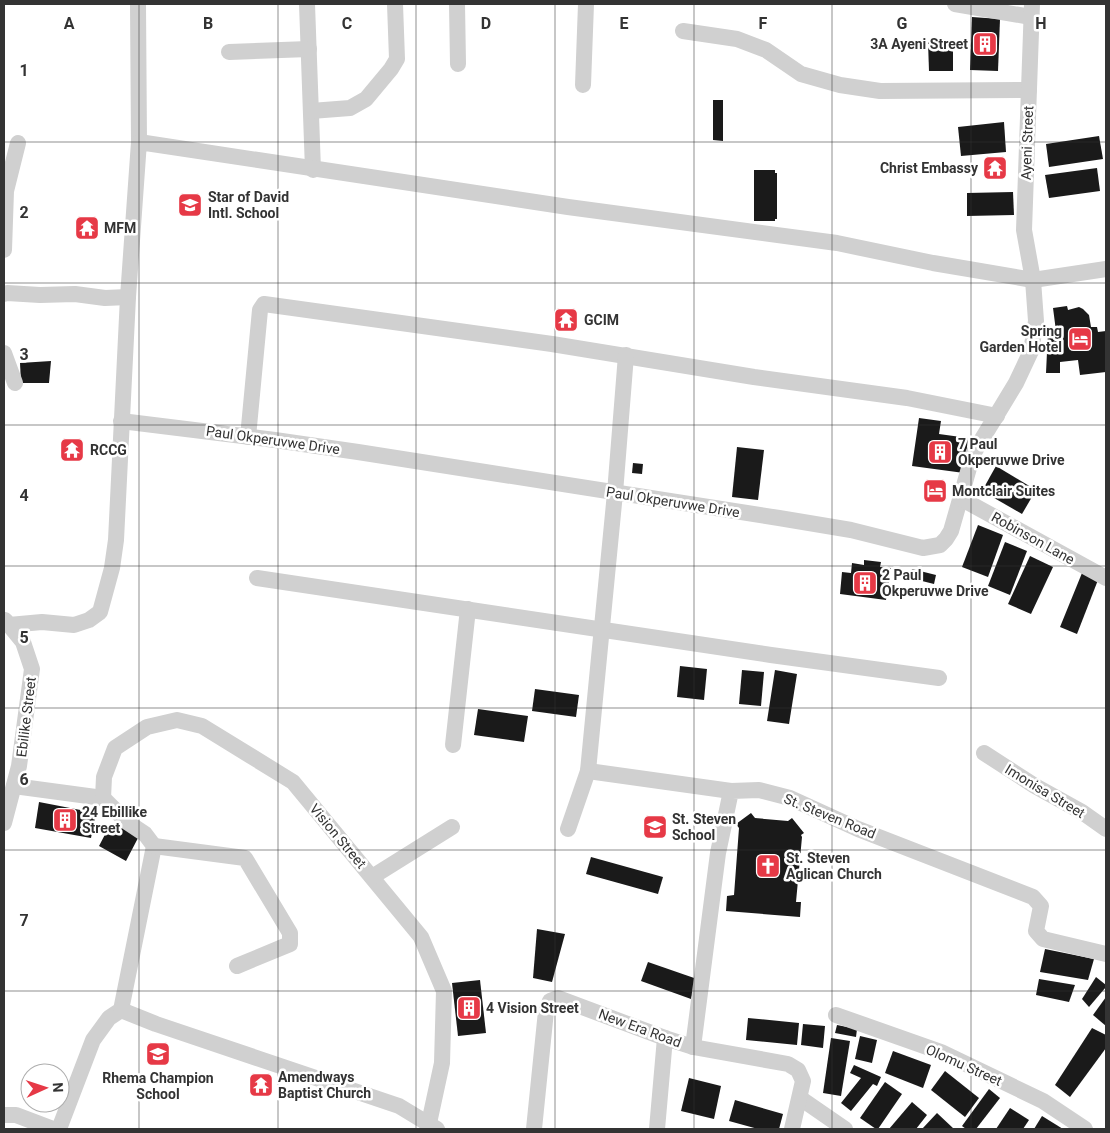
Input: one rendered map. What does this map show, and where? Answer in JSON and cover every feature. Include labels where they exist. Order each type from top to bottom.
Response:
[{"type":"street","points":[[6,622],[42,622],[74,625],[89,620],[100,612],[112,568],[116,540],[128,296],[139,142],[138,4]]},
{"type":"street","points":[[307,4],[313,170]]},
{"type":"street","points":[[311,111],[350,108],[366,99],[391,70],[397,59],[395,4]]},
{"type":"street","points":[[457,4],[458,64]]},
{"type":"street","points":[[583,85],[586,4]]},
{"type":"street","points":[[955,4],[1032,10]]},
{"type":"street","name":"Ayeni Street","points":[[1032,10],[1024,230],[1033,280]]},
{"type":"street","points":[[683,31],[738,39],[766,50],[801,74],[840,86],[880,91],[1029,90]]},
{"type":"street","points":[[229,52],[308,49]]},
{"type":"street","points":[[139,142],[313,170],[568,207],[837,243],[933,263],[1033,280],[1106,269]]},
{"type":"street","points":[[4,250],[6,192],[18,143]]},
{"type":"street","name":"Paul Okperuvwe Drive","points":[[121,421],[358,452],[851,530],[923,548],[940,545],[951,532],[973,454],[1016,383],[1030,351],[1036,321],[1033,280]]},
{"type":"street","points":[[4,294],[75,294],[105,298],[128,296]]},
{"type":"street","points":[[248,437],[260,310],[264,304],[907,398],[997,416]]},
{"type":"street","points":[[4,353],[15,382]]},
{"type":"street","points":[[568,829],[588,772],[615,494],[626,356]]},
{"type":"street","name":"Robinson Lane","points":[[960,498],[1106,578]]},
{"type":"street","points":[[256,578],[771,655],[939,678]]},
{"type":"street","points":[[453,745],[468,609]]},
{"type":"street","name":"Ebilike Street","points":[[4,823],[20,766],[32,669],[23,642],[6,622]]},
{"type":"street","name":"Vision Street","points":[[103,798],[104,777],[115,748],[147,726],[177,720],[202,726],[293,782],[422,937],[444,991],[442,1063],[433,1126]]},
{"type":"street","name":"Imonisa Street","points":[[984,753],[1035,786],[1082,812],[1106,829]]},
{"type":"street","name":"St. Steven Road","points":[[588,772],[731,791],[759,790],[790,798],[858,829],[1033,896],[1041,906],[1036,931],[1042,939],[1106,954]]},
{"type":"street","points":[[14,786],[103,798],[127,822],[145,834],[154,846],[245,858],[290,933],[290,944],[237,966]]},
{"type":"street","points":[[693,1047],[718,853],[731,791]]},
{"type":"street","points":[[372,877],[452,827]]},
{"type":"street","points":[[59,1129],[93,1040],[109,1018],[121,1010],[154,846]]},
{"type":"street","name":"New Era Road","points":[[534,1129],[546,1011],[550,1001],[558,998],[693,1047],[788,1064],[798,1070],[803,1081],[792,1129]]},
{"type":"street","points":[[121,1010],[156,1024],[399,1106],[433,1126]]},
{"type":"street","name":"Olomu Street","points":[[836,1016],[942,1052],[1043,1101],[1084,1129]]},
{"type":"street","points":[[657,1129],[665,1038]]},
{"type":"street","points":[[800,1098],[846,1129]]},
{"type":"street","points":[[4,1115],[16,1114],[53,1129]]},
{"type":"building","name":"3A Ayeni Street","points":[[972,17],[1000,19],[998,71],[970,70]]},
{"type":"building","points":[[928,42],[953,42],[953,71],[929,71]]},
{"type":"building","points":[[713,100],[723,100],[723,141],[713,140]]},
{"type":"building","points":[[1004,122],[1006,152],[961,156],[958,127]]},
{"type":"building","points":[[1099,136],[1103,159],[1049,167],[1046,144]]},
{"type":"building","points":[[1097,168],[1100,191],[1049,198],[1045,175]]},
{"type":"building","points":[[754,170],[775,170],[775,173],[777,173],[777,219],[775,221],[754,221]]},
{"type":"building","points":[[1013,192],[1014,215],[967,216],[967,193]]},
{"type":"building","points":[[1067,306],[1068,310],[1079,307],[1083,309],[1089,315],[1091,327],[1097,327],[1098,332],[1106,331],[1106,372],[1080,375],[1078,360],[1060,362],[1060,373],[1046,373],[1048,331],[1056,331],[1053,308]]},
{"type":"building","points":[[51,361],[49,383],[21,383],[20,363]]},
{"type":"building","name":"7 Paul Okperuvwe Drive","points":[[919,418],[941,421],[939,434],[968,438],[964,473],[912,466]]},
{"type":"building","points":[[737,447],[764,450],[758,500],[732,497]]},
{"type":"building","points":[[633,463],[643,464],[642,474],[632,473]]},
{"type":"building","points":[[996,466],[1036,490],[1022,514],[982,491]]},
{"type":"building","points":[[978,525],[1003,535],[988,577],[962,567]]},
{"type":"building","points":[[1005,542],[1027,551],[1010,595],[988,586]]},
{"type":"building","points":[[1030,556],[1053,567],[1031,614],[1008,604]]},
{"type":"building","name":"2 Paul Okperuvwe Drive","points":[[864,560],[881,562],[880,567],[891,568],[886,600],[840,594],[842,572],[851,573],[852,563],[864,565]]},
{"type":"building","points":[[912,569],[936,575],[934,584],[910,578]]},
{"type":"building","points":[[1082,573],[1098,580],[1077,634],[1060,627]]},
{"type":"building","points":[[680,666],[707,669],[704,700],[677,697]]},
{"type":"building","points":[[742,670],[764,672],[761,706],[739,704]]},
{"type":"building","points":[[775,670],[797,674],[789,724],[767,721]]},
{"type":"building","points":[[535,689],[579,695],[576,717],[532,711]]},
{"type":"building","points":[[478,709],[528,716],[524,742],[474,735]]},
{"type":"building","name":"24 Ebillike Street","points":[[39,802],[96,813],[91,838],[35,828]]},
{"type":"building","name":"St. Steven Aglican Church","points":[[751,813],[755,818],[788,821],[792,818],[804,833],[801,835],[796,902],[801,902],[800,917],[726,911],[727,896],[734,895],[739,828],[736,824]]},
{"type":"building","points":[[111,823],[117,827],[119,824],[138,838],[126,861],[99,846]]},
{"type":"building","points":[[591,857],[663,877],[658,894],[586,874]]},
{"type":"building","points":[[537,929],[565,934],[552,982],[533,978]]},
{"type":"building","points":[[1045,949],[1094,959],[1088,980],[1040,972]]},
{"type":"building","points":[[648,962],[697,979],[691,999],[641,981]]},
{"type":"building","points":[[1096,977],[1106,987],[1089,1007],[1082,999]]},
{"type":"building","points":[[1039,979],[1075,985],[1069,1002],[1036,995]]},
{"type":"building","name":"4 Vision Street","points":[[480,980],[486,1033],[458,1036],[452,983]]},
{"type":"building","points":[[1106,997],[1106,1026],[1093,1015]]},
{"type":"building","points":[[748,1018],[799,1023],[797,1045],[746,1040]]},
{"type":"building","points":[[803,1024],[825,1026],[823,1048],[801,1045]]},
{"type":"building","points":[[837,1025],[857,1029],[856,1037],[835,1033]]},
{"type":"building","points":[[1092,1028],[1106,1035],[1106,1048],[1070,1097],[1055,1085]]},
{"type":"building","points":[[860,1036],[877,1040],[872,1063],[855,1059]]},
{"type":"building","points":[[831,1038],[850,1041],[841,1096],[823,1093]]},
{"type":"building","points":[[893,1051],[931,1065],[923,1088],[885,1073]]},
{"type":"building","points":[[854,1065],[881,1077],[877,1086],[873,1084],[851,1111],[841,1103],[861,1078],[850,1073]]},
{"type":"building","points":[[945,1071],[979,1098],[965,1117],[931,1090]]},
{"type":"building","points":[[689,1078],[721,1086],[714,1119],[681,1111]]},
{"type":"building","points":[[885,1082],[902,1094],[878,1129],[876,1129],[860,1118]]},
{"type":"building","points":[[989,1089],[1000,1098],[976,1129],[966,1129],[962,1126]]},
{"type":"building","points":[[735,1100],[783,1114],[779,1129],[758,1129],[729,1121]]},
{"type":"building","points":[[912,1102],[927,1115],[916,1129],[889,1129]]},
{"type":"building","points":[[1010,1108],[1029,1120],[1023,1129],[996,1129]]},
{"type":"building","points":[[937,1113],[954,1129],[922,1129]]},
{"type":"building","points":[[1042,1116],[1063,1129],[1034,1129]]},
{"type":"place","name":"3A Ayeni Street","points":[[985,44]]},
{"type":"place","name":"Christ Embassy","points":[[995,168]]},
{"type":"place","name":"Star of David Intl. School","points":[[190,205]]},
{"type":"place","name":"MFM","points":[[87,228]]},
{"type":"place","name":"GCIM","points":[[566,320]]},
{"type":"place","name":"Spring Garden Hotel","points":[[1080,339]]},
{"type":"place","name":"RCCG","points":[[72,450]]},
{"type":"place","name":"7 Paul Okperuvwe Drive","points":[[940,452]]},
{"type":"place","name":"Montclair Suites","points":[[935,491]]},
{"type":"place","name":"2 Paul Okperuvwe Drive","points":[[865,583]]},
{"type":"place","name":"24 Ebillike Street","points":[[65,820]]},
{"type":"place","name":"St. Steven School","points":[[655,827]]},
{"type":"place","name":"St. Steven Aglican Church","points":[[768,866]]},
{"type":"place","name":"4 Vision Street","points":[[469,1008]]},
{"type":"place","name":"Rhema Champion School","points":[[158,1054]]},
{"type":"place","name":"Amendways Baptist Church","points":[[261,1085]]}]
